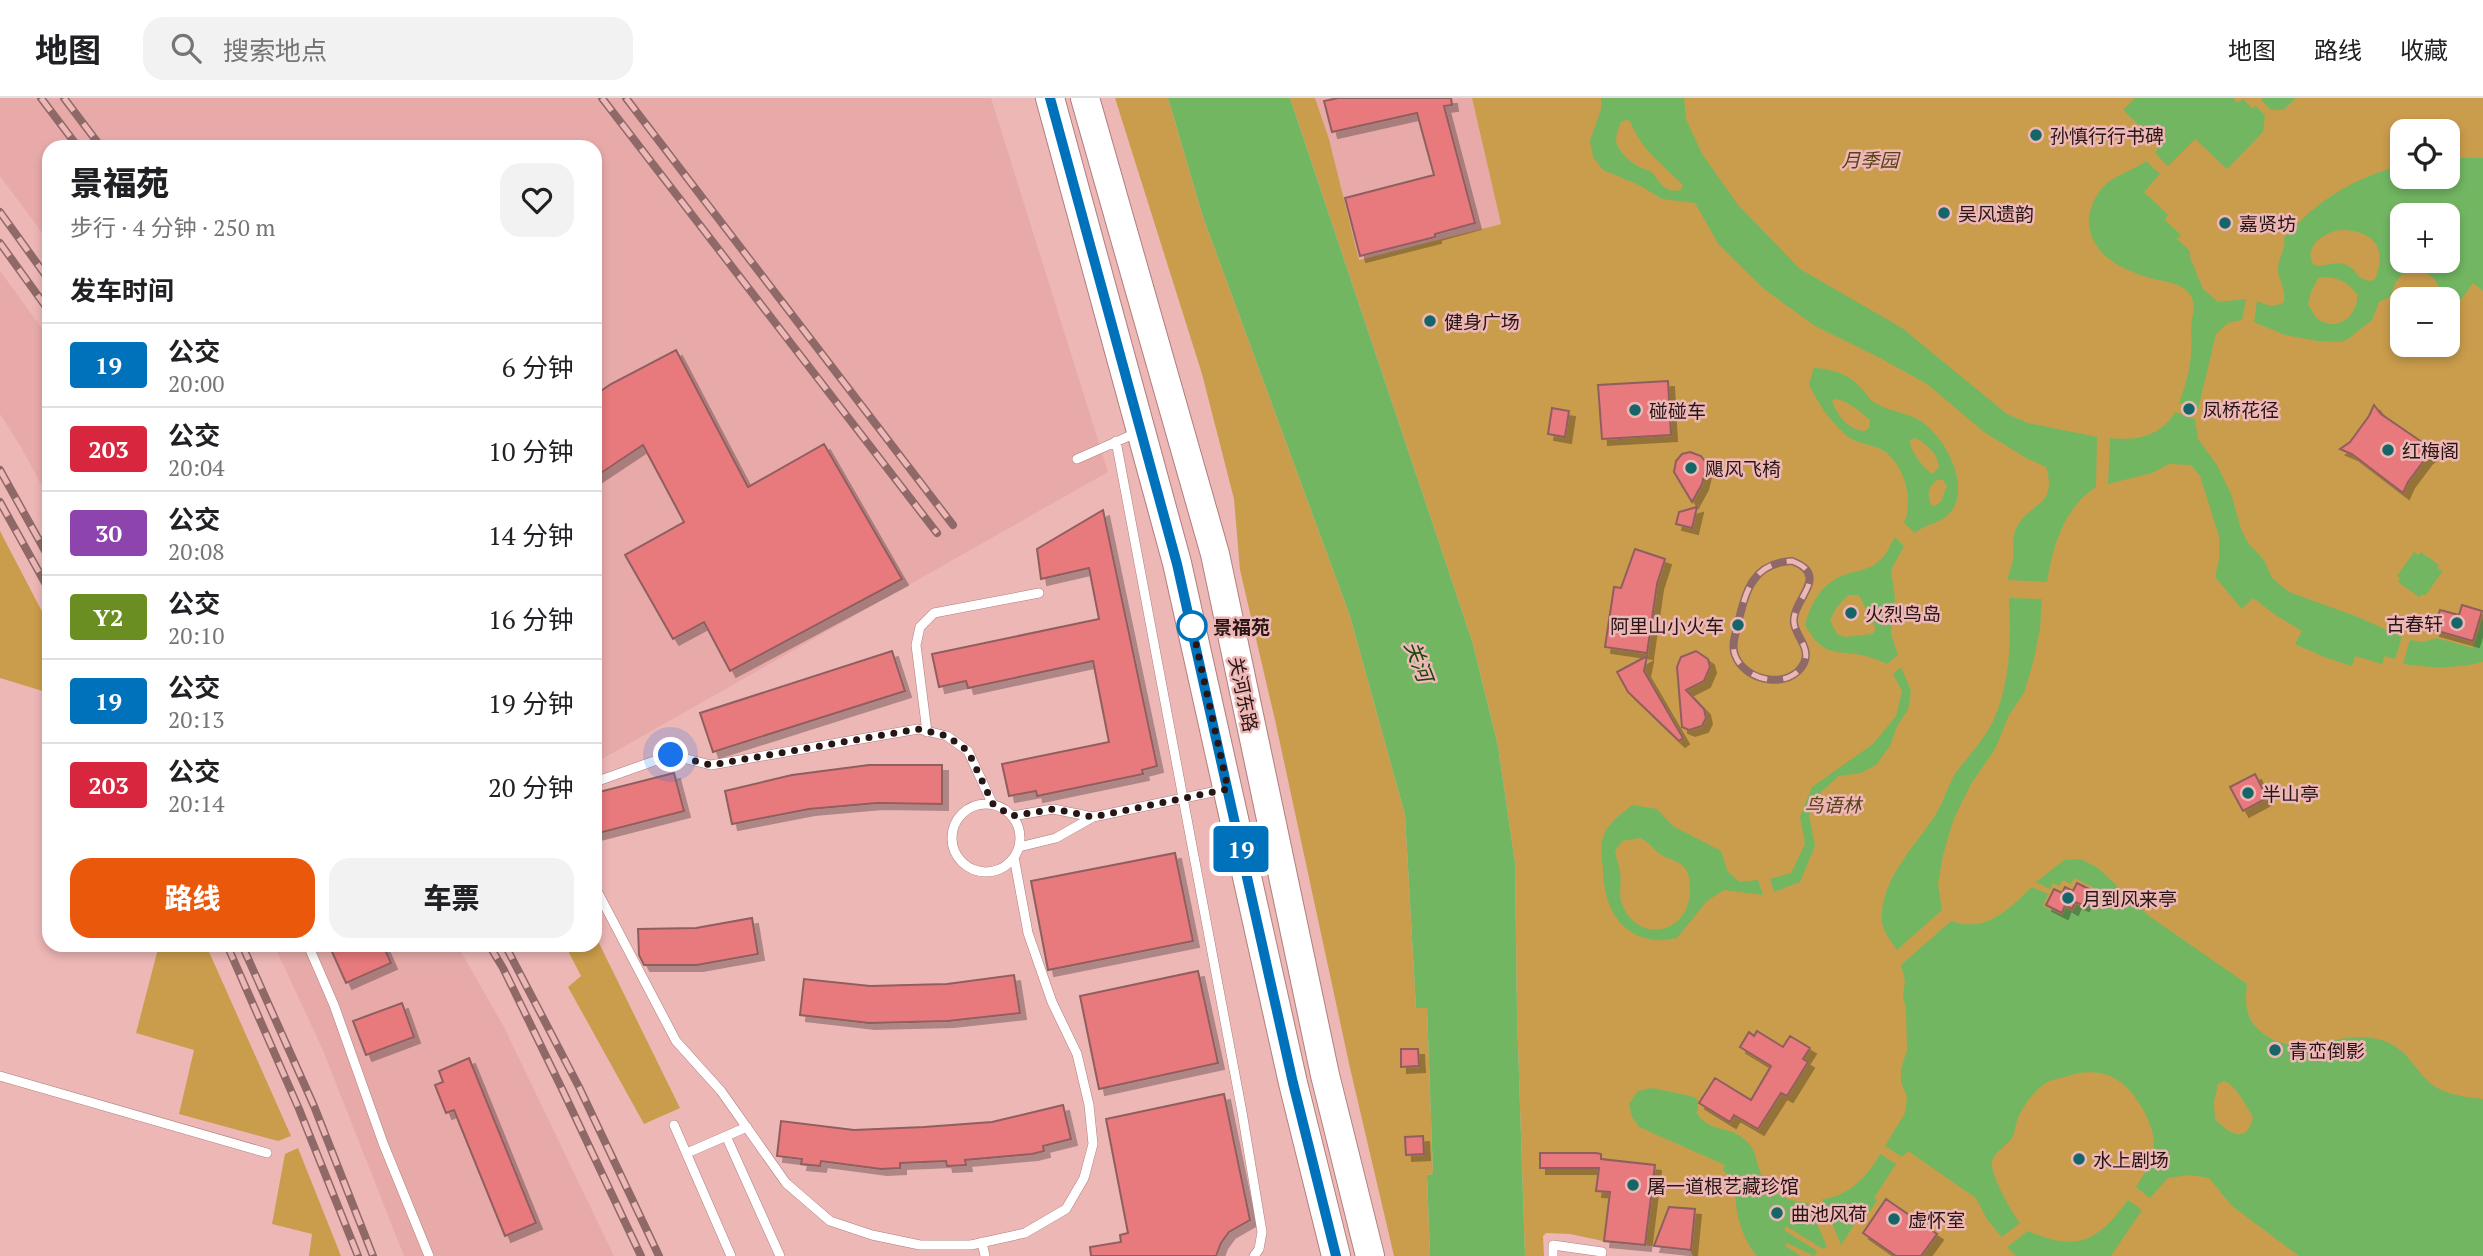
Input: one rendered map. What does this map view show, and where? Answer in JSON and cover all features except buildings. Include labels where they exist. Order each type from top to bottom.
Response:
[{"type":"main road","name":"关河东路","points":[[1050,98],[1129,436],[1180,576],[1293,1083],[1336,1256]]},
{"type":"main road","name":"关河东路","points":[[1085,98],[1214,554],[1325,1075],[1370,1256]]},
{"type":"lane","points":[[1077,459],[1129,436],[1182,798],[1262,1232],[1259,1249],[1254,1256]]},
{"type":"lane","points":[[928,732],[916,645],[920,628],[934,613],[1039,593]]},
{"type":"lane","points":[[602,780],[671,755],[711,765],[918,729],[947,736],[968,751],[993,804]]},
{"type":"lane","points":[[1019,847],[1056,838],[1093,817],[1228,789]]},
{"type":"lane","points":[[993,804],[1012,816],[1020,836],[1019,847],[1007,865],[987,872],[976,871],[958,858],[951,836],[954,824],[970,807],[993,804]]},
{"type":"lane","points":[[1012,816],[1054,809],[1093,817]]},
{"type":"lane","points":[[602,900],[676,1041],[721,1091],[786,1182],[830,1221],[872,1235],[920,1245],[971,1245],[1025,1233],[1066,1209],[1084,1178],[1093,1144],[1089,1104],[1077,1054],[1052,1002],[1028,933],[1014,857]]},
{"type":"lane","points":[[311,952],[334,1005],[383,1143],[429,1256]]},
{"type":"lane","points":[[0,1076],[267,1153]]},
{"type":"lane","points":[[674,1125],[731,1256]]},
{"type":"lane","points":[[687,1153],[747,1127]]},
{"type":"lane","points":[[726,1136],[779,1256]]},
{"type":"lane","points":[[982,1242],[985,1256]]},
{"type":"lane","points":[[1553,1256],[1553,1245],[1602,1252],[1601,1256]]},
{"type":"shaded area","points":[[0,98],[991,98],[1108,472],[602,759],[602,140],[42,140],[42,233],[0,176]]},
{"type":"shaded area","points":[[1315,98],[1472,98],[1501,224],[1359,260],[1329,139]]},
{"type":"shaded area","points":[[0,271],[42,328],[42,486],[0,414]]},
{"type":"shaded area","points":[[277,952],[461,952],[503,1025],[614,1256],[404,1256],[322,1048]]},
{"type":"green space","points":[[1115,98],[1168,98],[1203,217],[1350,616],[1405,815],[1416,1008],[1427,1007],[1433,1174],[1427,1175],[1430,1256],[1394,1256],[1240,570],[1234,499],[1202,374]]},
{"type":"green space","points":[[1290,98],[1315,98],[1329,139],[1359,260],[1501,224],[1472,98],[2483,98],[2483,1256],[1693,1256],[1690,1250],[1546,1233],[1543,1236],[1544,1256],[1525,1256],[1515,863],[1498,746],[1473,644]]},
{"type":"green space","points":[[0,531],[42,612],[42,691],[0,678]]},
{"type":"green space","points":[[602,949],[680,1108],[644,1124],[568,987],[581,976],[569,952],[602,952]]},
{"type":"green space","points":[[157,952],[209,952],[291,1136],[278,1141],[179,1114],[194,1050],[136,1033]]},
{"type":"green space","points":[[298,1148],[341,1256],[309,1256],[312,1234],[272,1224],[285,1154]]},
{"type":"water","name":"关河","points":[[1168,98],[1290,98],[1473,644],[1498,746],[1515,863],[1525,1256],[1430,1256],[1427,1175],[1433,1174],[1427,1008],[1416,1008],[1405,815],[1350,616],[1203,217]]},
{"type":"water","points":[[1601,98],[1684,98],[1686,119],[1702,154],[1738,205],[1800,269],[1902,328],[2007,414],[2028,423],[2097,437],[2096,487],[2076,506],[2062,528],[2047,582],[2007,580],[2013,559],[2015,531],[2026,515],[2045,498],[2048,491],[2046,467],[1984,432],[1927,384],[1815,326],[1764,289],[1719,245],[1695,203],[1662,199],[1639,185],[1603,170],[1593,157],[1590,141],[1601,109]],"holes":[[[1630,121],[1646,149],[1683,185],[1681,190],[1667,188],[1651,171],[1635,164],[1620,150],[1616,140],[1621,122]]]},
{"type":"water","points":[[2135,98],[2233,98],[2238,103],[2243,99],[2265,115],[2263,132],[2227,169],[2195,139],[2168,166],[2155,153],[2160,145],[2123,110]]},
{"type":"water","points":[[2296,98],[2283,110],[2271,110],[2261,100]]},
{"type":"water","points":[[2460,158],[2483,158],[2483,291],[2473,283],[2460,301],[2460,287],[2439,287],[2437,282],[2426,273],[2460,273],[2460,203],[2390,203],[2390,273],[2406,273],[2400,277],[2394,287],[2390,287],[2390,296],[2379,302],[2372,320],[2341,342],[2285,335],[2254,322],[2257,301],[2271,306],[2284,302],[2278,267],[2284,238],[2309,213],[2337,192],[2390,169],[2390,189],[2460,189]],"holes":[[[2340,230],[2361,233],[2375,242],[2380,258],[2375,279],[2362,279],[2344,264],[2314,265],[2311,253],[2316,242]],[[2319,277],[2330,277],[2345,283],[2357,294],[2354,309],[2345,320],[2325,323],[2317,318],[2308,304]]]},
{"type":"water","points":[[2146,161],[2160,174],[2144,192],[2168,215],[2165,220],[2181,235],[2177,239],[2190,251],[2203,289],[2218,302],[2246,299],[2242,320],[2228,323],[2216,334],[2198,409],[2179,403],[2191,357],[2194,306],[2192,297],[2178,285],[2132,272],[2112,261],[2096,246],[2089,224],[2093,203],[2105,185]]},
{"type":"water","points":[[1814,368],[1840,373],[1857,384],[1875,403],[1917,419],[1931,430],[1948,452],[1957,479],[1955,505],[1948,515],[1915,533],[1904,523],[1908,495],[1899,468],[1883,450],[1847,436],[1825,412],[1809,384]],"holes":[[[1835,399],[1862,413],[1870,420],[1870,427],[1865,431],[1849,425],[1840,417],[1834,406],[1832,401]],[[1914,438],[1934,453],[1939,467],[1933,474],[1918,459],[1910,441]],[[1943,480],[1947,486],[1941,501],[1935,506],[1931,505],[1929,495],[1934,483]]]},
{"type":"water","points":[[2175,412],[2195,419],[2198,439],[2217,465],[2231,494],[2242,532],[2264,560],[2272,578],[2289,592],[2358,617],[2402,637],[2395,659],[2385,656],[2382,664],[2355,656],[2352,666],[2324,657],[2295,644],[2302,631],[2253,598],[2242,609],[2215,577],[2219,559],[2219,536],[2200,476],[2191,465],[2169,464],[2152,473],[2108,484],[2110,438],[2138,438],[2155,432]]},
{"type":"water","points":[[1895,537],[1904,546],[1891,570],[1895,598],[1891,634],[1898,655],[1887,664],[1866,656],[1825,648],[1805,625],[1815,600],[1826,586],[1841,576],[1877,563]],"holes":[[[1848,595],[1859,595],[1875,631],[1872,634],[1845,637],[1837,634],[1830,620],[1836,608]]]},
{"type":"water","points":[[2414,552],[2418,555],[2421,552],[2443,571],[2425,596],[2422,594],[2419,597],[2398,582],[2400,579],[2397,576]]},
{"type":"water","points":[[2009,598],[2042,599],[2040,628],[2024,693],[2009,715],[1995,749],[1971,784],[1954,818],[1938,884],[1942,910],[1897,950],[1882,922],[1886,892],[1900,865],[1936,814],[1957,771],[1982,740],[1994,719],[2007,674],[2010,644]]},
{"type":"water","points":[[2483,618],[2483,662],[2443,667],[2403,664],[2410,640],[2423,642],[2437,638],[2473,648]]},
{"type":"water","points":[[1901,667],[1911,691],[1908,710],[1897,726],[1890,746],[1876,765],[1861,773],[1839,776],[1821,792],[1809,815],[1815,846],[1800,882],[1774,892],[1770,879],[1791,873],[1805,844],[1800,817],[1812,787],[1873,744],[1896,716],[1902,691],[1893,674]]},
{"type":"water","points":[[1632,805],[1657,809],[1673,826],[1721,851],[1728,872],[1740,882],[1758,880],[1763,895],[1724,890],[1707,901],[1677,938],[1655,940],[1631,932],[1615,916],[1606,894],[1602,841],[1608,827]],"holes":[[[1640,838],[1660,854],[1681,865],[1689,879],[1687,907],[1681,918],[1661,929],[1639,925],[1629,917],[1621,900],[1615,851],[1622,841]]]},
{"type":"water","points":[[2081,859],[2098,868],[2149,916],[2247,984],[2248,1014],[2258,1029],[2272,1039],[2302,1045],[2349,1038],[2381,1040],[2402,1051],[2434,1086],[2461,1096],[2483,1099],[2483,1256],[2299,1256],[2232,1206],[2209,1178],[2190,1175],[2168,1178],[2150,1198],[2136,1187],[2152,1154],[2154,1142],[2149,1121],[2132,1093],[2123,1084],[2115,1078],[2095,1072],[2073,1074],[2051,1080],[2041,1086],[2022,1111],[2011,1139],[1994,1157],[1992,1167],[1997,1183],[2020,1223],[2002,1237],[1988,1221],[1976,1198],[1908,1151],[1902,1157],[1885,1146],[1905,1113],[1907,1097],[1901,1082],[1901,1069],[1907,1050],[1903,997],[1905,981],[1901,965],[1951,921],[1963,924],[1986,922],[2005,911],[2032,887],[2048,894],[2043,906],[2062,915],[2066,908],[2073,912],[2077,905],[2084,908],[2093,887],[2074,878],[2071,884],[2063,880],[2059,886],[2053,883],[2050,889],[2036,882],[2064,860]],"holes":[[[2224,1081],[2253,1117],[2250,1126],[2242,1134],[2226,1129],[2215,1119],[2214,1103],[2218,1084]]]},
{"type":"water","points":[[1652,1088],[1695,1097],[1698,1102],[1697,1114],[1703,1120],[1747,1141],[1769,1187],[1789,1199],[1808,1203],[1827,1247],[1823,1249],[1786,1226],[1784,1230],[1817,1251],[1814,1256],[1787,1243],[1785,1246],[1801,1256],[1757,1256],[1741,1226],[1734,1186],[1723,1170],[1725,1165],[1639,1127],[1632,1117],[1629,1104],[1638,1091]]},
{"type":"water","points":[[1880,1154],[1896,1164],[1874,1198],[1877,1200],[1867,1216],[1862,1213],[1841,1245],[1822,1199],[1849,1190],[1870,1170]]},
{"type":"water","points":[[2128,1200],[2142,1210],[2111,1256],[2016,1256],[2007,1247],[2028,1231],[2060,1241],[2085,1239],[2106,1226]]},
{"type":"railway","points":[[41,98],[73,140]]},
{"type":"railway","points":[[64,98],[96,140]]},
{"type":"railway","points":[[602,98],[937,533]]},
{"type":"railway","points":[[626,98],[953,525]]},
{"type":"railway","points":[[0,212],[42,270]]},
{"type":"railway","points":[[0,243],[42,301]]},
{"type":"railway","points":[[0,470],[42,545]]},
{"type":"railway","points":[[0,502],[42,577]]},
{"type":"railway","points":[[1792,561],[1809,574],[1807,589],[1798,606],[1794,623],[1806,658],[1797,672],[1789,677],[1768,679],[1757,676],[1740,664],[1734,651],[1734,639],[1744,600],[1753,580],[1768,567],[1792,561]]},
{"type":"railway","points":[[230,952],[299,1109],[358,1256]]},
{"type":"railway","points":[[245,952],[314,1106],[373,1256]]},
{"type":"railway","points":[[493,952],[641,1256]]},
{"type":"railway","points":[[509,952],[579,1087],[659,1256]]},
{"type":"bus line","name":"19","points":[[1050,98],[1177,564],[1293,1083],[1336,1256]]},
{"type":"place","name":"孙慎行行书碑","points":[[2036,135]]},
{"type":"place","name":"吴风遗韵","points":[[1944,213]]},
{"type":"place","name":"嘉贤坊","points":[[2225,223]]},
{"type":"place","name":"健身广场","points":[[1430,321]]},
{"type":"place","name":"凤桥花径","points":[[2189,409]]},
{"type":"place","name":"碰碰车","points":[[1635,410]]},
{"type":"place","name":"红梅阁","points":[[2388,450]]},
{"type":"place","name":"飓风飞椅","points":[[1691,468]]},
{"type":"place","name":"火烈鸟岛","points":[[1851,613]]},
{"type":"place","name":"古春轩","points":[[2457,623]]},
{"type":"place","name":"阿里山小火车","points":[[1738,625]]},
{"type":"place","name":"景福苑","points":[[1192,626]]},
{"type":"place","name":"半山亭","points":[[2248,793]]},
{"type":"place","name":"月到风来亭","points":[[2068,898]]},
{"type":"place","name":"青峦倒影","points":[[2275,1050]]},
{"type":"place","name":"水上剧场","points":[[2079,1159]]},
{"type":"place","name":"屠一道根艺藏珍馆","points":[[1633,1185]]},
{"type":"place","name":"曲池风荷","points":[[1777,1213]]},
{"type":"place","name":"虚怀室","points":[[1894,1219]]},
{"type":"route","points":[[671,755],[711,765],[918,729],[947,736],[968,751],[993,804],[1012,816],[1054,809],[1093,817],[1228,789],[1192,626]]},
{"type":"park label","name":"月季园","points":[[1870,159]]},
{"type":"park label","name":"鸟语林","points":[[1833,804]]}]
